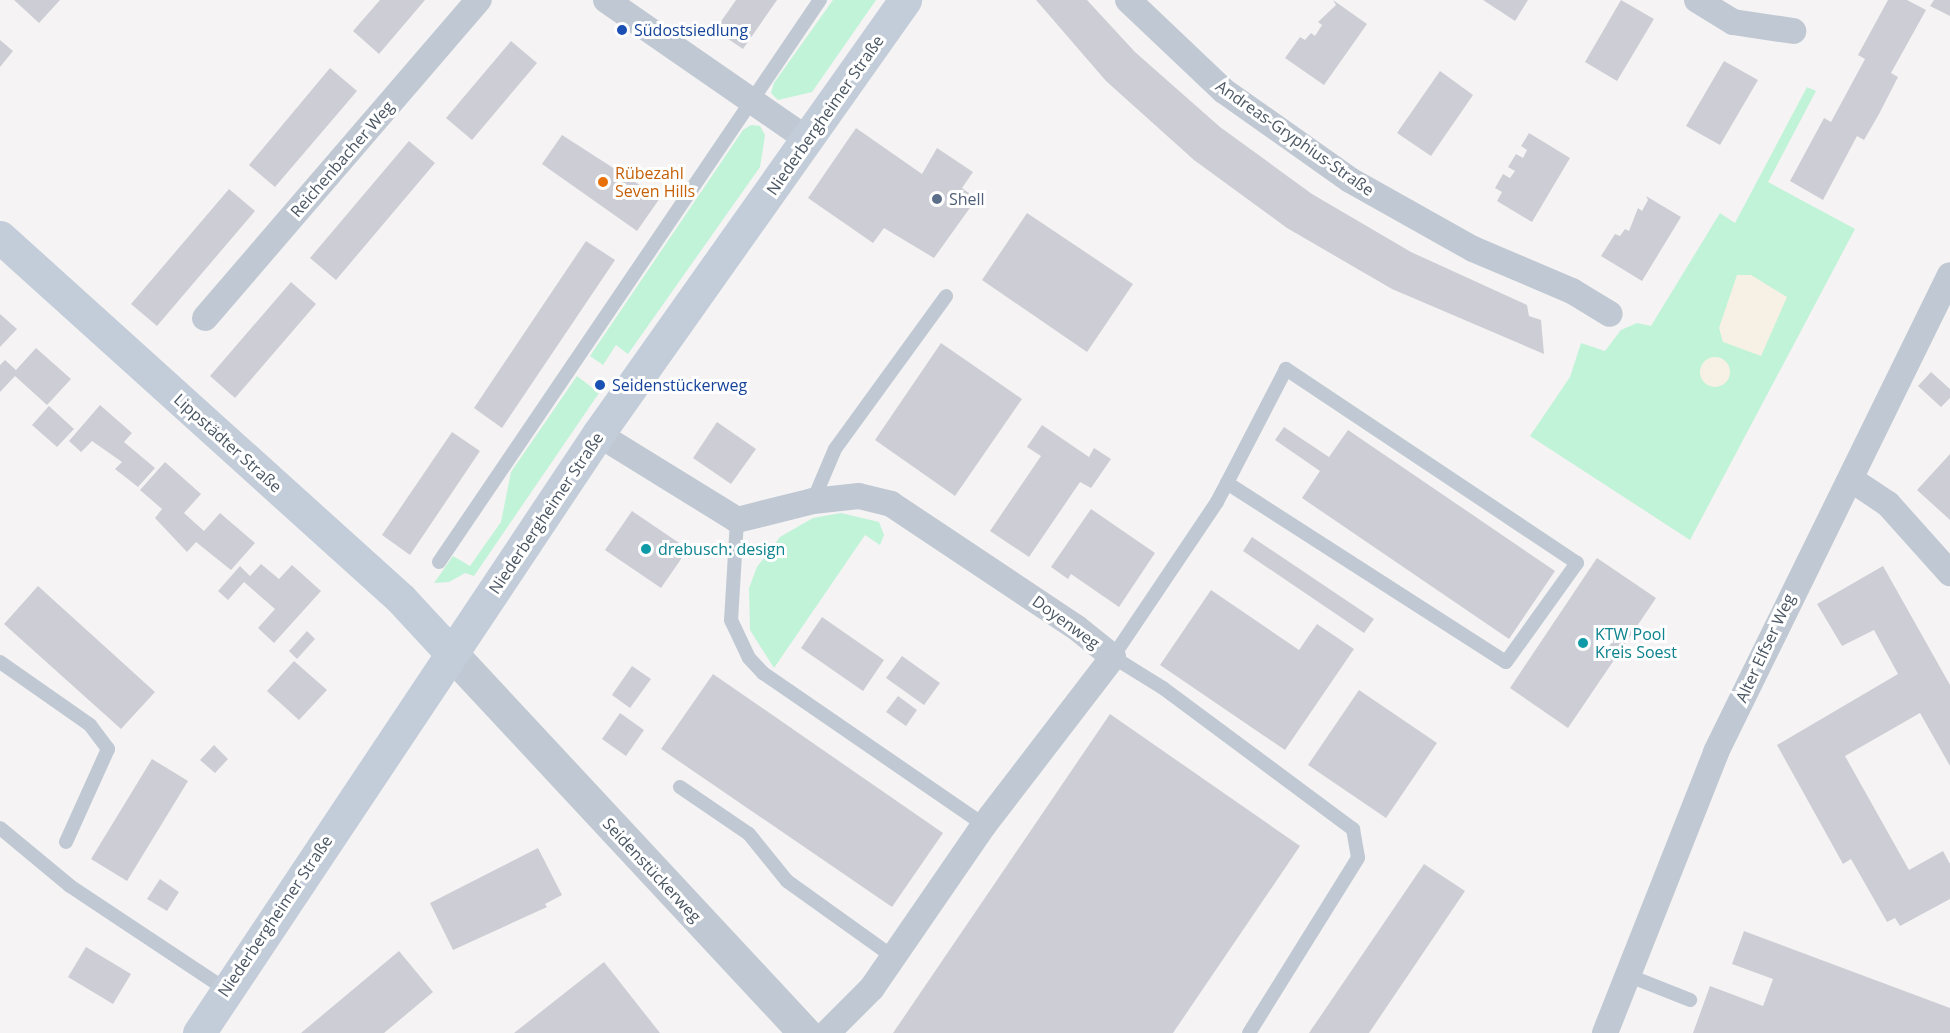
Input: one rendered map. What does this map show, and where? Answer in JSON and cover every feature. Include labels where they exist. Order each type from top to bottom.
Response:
[{"type":"main road","name":"Niederbergheimer Straße","points":[[199,1033],[225,988],[598,434],[808,140],[904,0]]},
{"type":"main road","name":"Lippstädter Straße","points":[[0,237],[401,598],[451,653]]},
{"type":"street","name":"Reichenbacher Weg","points":[[205,318],[479,0]]},
{"type":"street","points":[[606,0],[808,140]]},
{"type":"street","name":"Andreas-Gryphius-Straße","points":[[1128,0],[1224,91],[1350,180],[1473,249],[1572,291],[1610,314]]},
{"type":"street","points":[[1697,0],[1733,22],[1793,31]]},
{"type":"street","name":"Alter Elfser Weg","points":[[1605,1033],[1716,752],[1815,543],[1852,480],[1950,275]]},
{"type":"street","points":[[598,434],[737,520]]},
{"type":"street","points":[[1852,480],[1888,504],[1950,573]]},
{"type":"street","name":"Doyenweg","points":[[737,520],[813,501],[874,497],[910,513],[1113,657],[984,825],[872,988],[826,1033]]},
{"type":"street","name":"Seidenstückerweg","points":[[451,653],[806,1033]]},
{"type":"lane","points":[[438,562],[730,138],[749,100],[820,0]]},
{"type":"lane","points":[[813,501],[835,449],[946,296]]},
{"type":"lane","points":[[1227,483],[1506,662],[1577,563],[1286,369],[1227,483],[1113,657],[1163,688],[1353,829],[1358,858],[1249,1033]]},
{"type":"lane","points":[[737,520],[731,620],[749,658],[763,673],[984,825]]},
{"type":"lane","points":[[0,662],[90,725],[108,749],[66,842]]},
{"type":"lane","points":[[680,787],[748,834],[787,881],[893,957]]},
{"type":"lane","points":[[0,828],[70,886],[225,988]]},
{"type":"lane","points":[[1627,975],[1690,1000]]},
{"type":"green space","points":[[833,0],[876,0],[812,92],[778,100],[771,93],[774,83]]},
{"type":"green space","points":[[1807,87],[1816,91],[1768,182],[1855,229],[1690,540],[1530,436],[1570,377],[1581,343],[1605,351],[1621,330],[1637,323],[1651,326],[1720,213],[1735,223]]},
{"type":"green space","points":[[751,125],[760,126],[765,135],[760,167],[628,354],[616,345],[603,365],[590,356],[743,130]]},
{"type":"green space","points":[[577,376],[599,393],[474,576],[465,573],[449,582],[434,583],[453,556],[470,566],[501,522],[511,472]]},
{"type":"green space","points":[[841,513],[879,522],[884,535],[880,545],[865,535],[774,668],[750,630],[749,588],[757,567],[780,537],[813,518]]},
{"type":"sand","points":[[1737,275],[1751,275],[1787,297],[1761,356],[1723,342],[1719,328]]},
{"type":"sand","points":[[1715,357],[1726,361],[1730,372],[1726,383],[1715,387],[1704,383],[1700,372],[1704,361]]},
{"type":"building","points":[[14,0],[60,0],[39,23]]},
{"type":"building","points":[[380,0],[425,0],[379,54],[353,31]]},
{"type":"building","points":[[736,0],[777,0],[743,49],[715,30]]},
{"type":"building","points":[[1036,0],[1087,0],[1135,52],[1220,127],[1312,194],[1411,252],[1527,305],[1529,316],[1541,320],[1544,354],[1392,289],[1287,228],[1194,160],[1106,81]]},
{"type":"building","points":[[1333,0],[1367,24],[1324,85],[1285,58],[1300,37],[1305,40],[1311,33],[1315,36],[1322,25],[1318,22],[1336,5]]},
{"type":"building","points":[[1483,0],[1528,0],[1515,21]]},
{"type":"building","points":[[1621,0],[1654,19],[1617,81],[1585,62]]},
{"type":"building","points":[[1888,0],[1907,0],[1926,10],[1891,73],[1898,77],[1879,114],[1864,140],[1857,136],[1823,200],[1790,181],[1824,118],[1831,122],[1865,59],[1858,55]]},
{"type":"building","points":[[1934,0],[1950,0],[1950,16],[1930,6]]},
{"type":"building","points":[[0,40],[13,51],[0,67]]},
{"type":"building","points":[[511,41],[537,63],[472,140],[446,118]]},
{"type":"building","points":[[1724,61],[1758,80],[1720,145],[1686,126]]},
{"type":"building","points":[[330,68],[357,91],[275,187],[249,165]]},
{"type":"building","points":[[1440,71],[1473,95],[1431,156],[1397,133]]},
{"type":"building","points":[[856,128],[922,174],[937,148],[973,172],[962,188],[970,194],[972,205],[934,258],[884,228],[873,243],[808,198]]},
{"type":"building","points":[[1529,133],[1570,158],[1532,222],[1497,201],[1502,192],[1495,188],[1503,174],[1510,178],[1515,171],[1508,167],[1516,154],[1523,158],[1527,150],[1521,146]]},
{"type":"building","name":"Rübezahl Seven Hills","points":[[562,135],[660,198],[637,231],[542,164]]},
{"type":"building","points":[[409,141],[435,163],[336,280],[310,258]]},
{"type":"building","points":[[229,189],[255,211],[157,326],[131,304]]},
{"type":"building","points":[[1646,196],[1681,217],[1642,281],[1601,256],[1615,234],[1620,236],[1625,229],[1629,231],[1638,208],[1642,211],[1648,200]]},
{"type":"building","points":[[1027,213],[1133,284],[1087,352],[982,280]]},
{"type":"building","points":[[586,241],[615,260],[502,428],[474,408]]},
{"type":"building","points":[[291,282],[316,304],[235,398],[210,376]]},
{"type":"building","points":[[0,314],[17,329],[0,347]]},
{"type":"building","points":[[941,343],[1022,399],[955,496],[875,440]]},
{"type":"building","points":[[36,348],[71,379],[47,405],[15,376],[0,392],[0,365],[5,360],[16,370]]},
{"type":"building","points":[[1931,372],[1950,389],[1950,398],[1941,407],[1918,386]]},
{"type":"building","points":[[100,405],[132,433],[124,442],[155,468],[138,487],[115,469],[122,462],[92,441],[81,452],[69,441]]},
{"type":"building","points":[[49,406],[74,429],[57,447],[32,425]]},
{"type":"building","points":[[717,422],[756,449],[731,484],[693,458]]},
{"type":"building","points":[[1042,425],[1089,457],[1094,448],[1111,459],[1091,488],[1080,482],[1029,557],[990,531],[1041,456],[1027,447]]},
{"type":"building","points":[[1284,427],[1329,457],[1348,430],[1555,571],[1509,639],[1302,498],[1320,471],[1275,440]]},
{"type":"building","points":[[452,432],[480,451],[410,555],[382,535]]},
{"type":"building","points":[[1950,454],[1950,520],[1917,490]]},
{"type":"building","points":[[165,462],[201,494],[184,513],[204,531],[220,513],[255,543],[231,570],[196,542],[187,552],[155,518],[162,509],[140,490]]},
{"type":"building","points":[[1091,509],[1155,553],[1119,607],[1071,574],[1068,579],[1051,567]]},
{"type":"building","name":"drebusch: design","points":[[632,511],[688,549],[661,588],[605,550]]},
{"type":"building","points":[[1252,537],[1374,619],[1364,633],[1243,551]]},
{"type":"building","name":"KTW Pool Kreis Soest","points":[[1597,558],[1656,598],[1568,728],[1510,688]]},
{"type":"building","points":[[261,564],[279,579],[292,565],[321,591],[274,643],[258,628],[275,609],[244,582],[228,600],[218,591],[240,566],[250,576]]},
{"type":"building","points":[[1883,566],[1950,685],[1950,766],[1920,713],[1845,756],[1909,870],[1943,851],[1950,864],[1950,899],[1900,926],[1895,918],[1887,922],[1851,859],[1843,864],[1777,745],[1898,674],[1874,630],[1842,646],[1817,604]]},
{"type":"building","points":[[38,586],[155,692],[121,729],[4,624]]},
{"type":"building","points":[[1211,590],[1299,650],[1317,624],[1354,649],[1285,750],[1160,665]]},
{"type":"building","points":[[822,617],[884,660],[863,691],[801,648]]},
{"type":"building","points":[[307,631],[315,639],[297,659],[289,651]]},
{"type":"building","points":[[902,656],[940,683],[924,705],[886,678]]},
{"type":"building","points":[[294,661],[327,690],[299,720],[267,691]]},
{"type":"building","points":[[632,666],[651,679],[630,708],[612,695]]},
{"type":"building","points":[[713,674],[943,833],[892,907],[661,749]]},
{"type":"building","points":[[1359,690],[1437,743],[1386,818],[1308,765]]},
{"type":"building","points":[[898,696],[917,710],[906,726],[886,712]]},
{"type":"building","points":[[620,713],[644,730],[626,756],[602,739]]},
{"type":"building","points":[[1110,714],[1300,846],[1173,1033],[893,1033]]},
{"type":"building","points":[[214,745],[228,759],[215,773],[200,760]]},
{"type":"building","points":[[152,759],[188,781],[127,881],[91,859]]},
{"type":"building","points":[[538,848],[562,895],[545,904],[547,907],[453,950],[430,903]]},
{"type":"building","points":[[1424,864],[1465,891],[1369,1033],[1309,1033]]},
{"type":"building","points":[[160,879],[179,892],[167,911],[147,899]]},
{"type":"building","points":[[1744,931],[1950,1008],[1950,1033],[1693,1033],[1710,986],[1763,1006],[1773,979],[1732,964]]},
{"type":"building","points":[[86,947],[131,974],[113,1004],[68,977]]},
{"type":"building","points":[[399,951],[433,992],[384,1033],[301,1033]]},
{"type":"building","points":[[604,962],[660,1033],[514,1033]]},
{"type":"place","name":"Südostsiedlung","points":[[622,30]]},
{"type":"place","name":"Rübezahl Seven Hills","points":[[603,182]]},
{"type":"place","name":"Shell","points":[[937,199]]},
{"type":"place","name":"Seidenstückerweg","points":[[600,385]]},
{"type":"place","name":"drebusch: design","points":[[646,549]]},
{"type":"place","name":"KTW Pool Kreis Soest","points":[[1583,643]]}]
